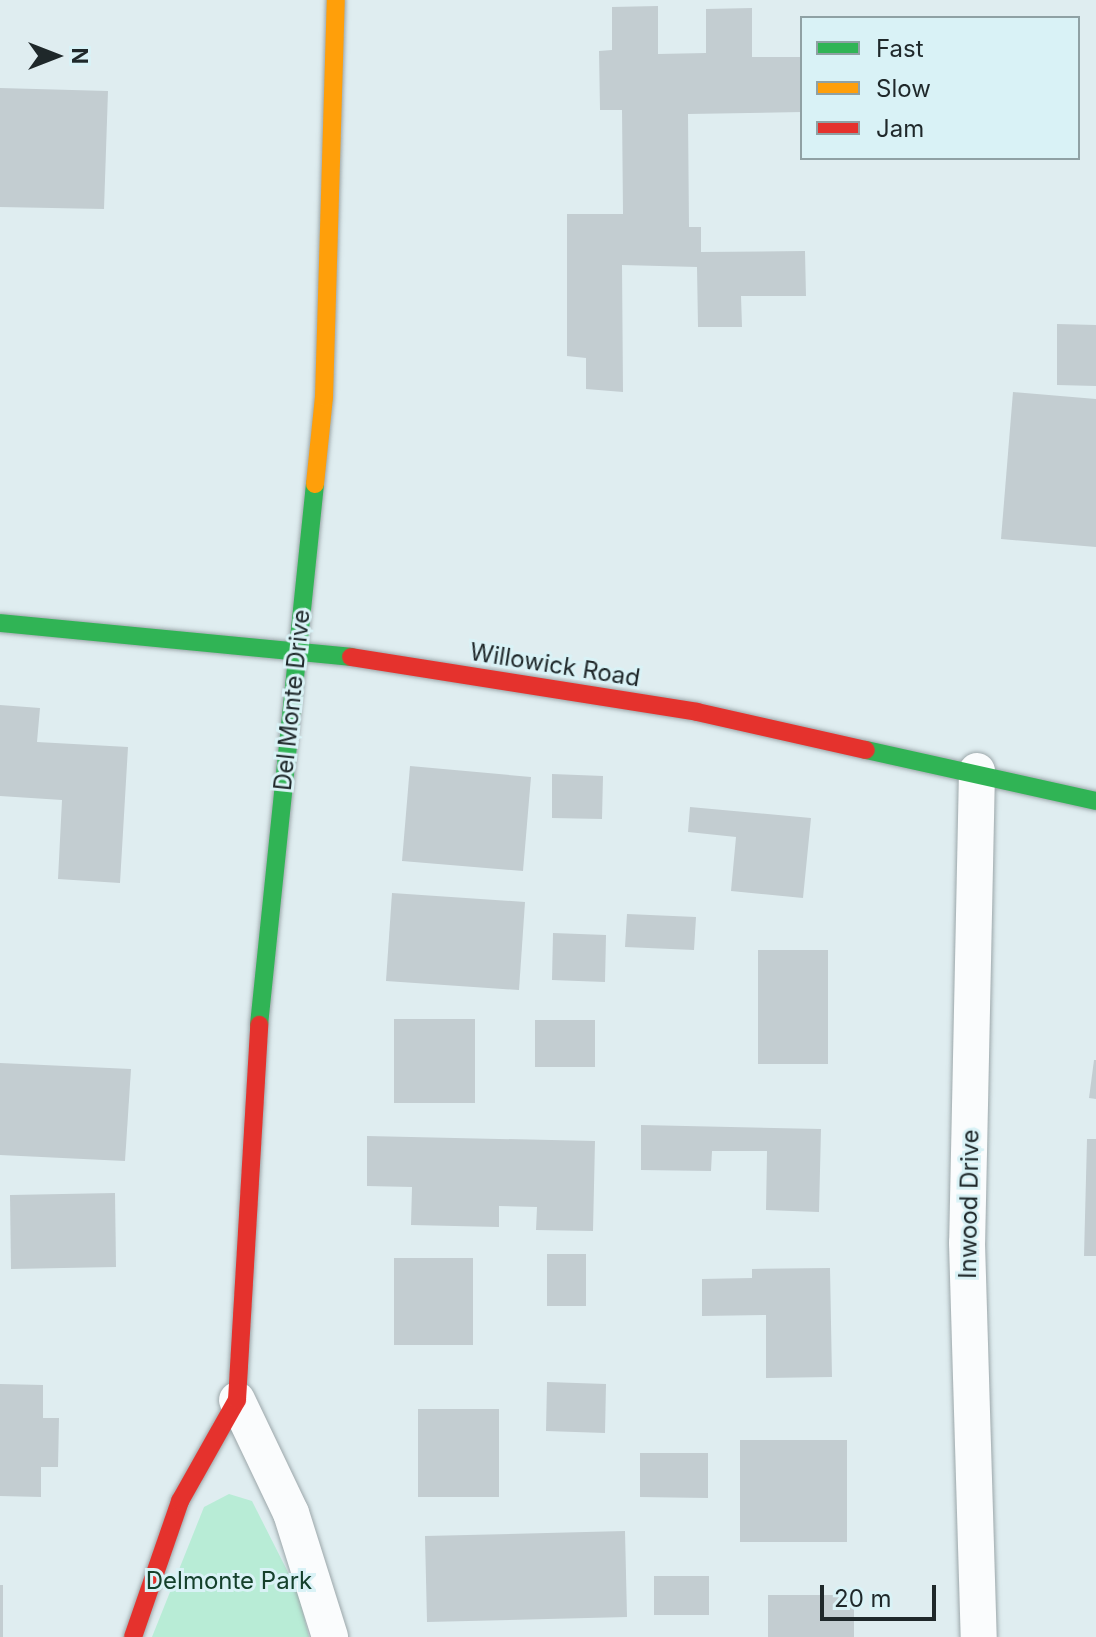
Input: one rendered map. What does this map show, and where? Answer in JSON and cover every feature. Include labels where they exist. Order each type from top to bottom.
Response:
[{"type":"street","name":"Del Monte Drive","points":[[133,1637],[180,1501],[237,1400],[250,1112],[324,397],[336,0]]},
{"type":"street","name":"Willowick Road","points":[[0,623],[298,649],[697,712],[977,771],[1096,801]]},
{"type":"street","name":"Inwood Drive","points":[[977,771],[967,1243],[979,1637]]},
{"type":"street","name":"Del Monte Drive","points":[[237,1400],[291,1513],[330,1637]]},
{"type":"green space","name":"Delmonte Park","points":[[229,1494],[252,1501],[298,1592],[309,1637],[152,1637],[204,1507]]},
{"type":"building","points":[[658,6],[658,54],[706,53],[706,9],[752,8],[752,57],[800,57],[800,112],[688,114],[689,227],[701,227],[701,252],[805,251],[806,296],[741,296],[742,327],[698,327],[697,267],[622,265],[623,392],[586,389],[586,358],[567,356],[567,214],[623,214],[622,110],[600,110],[599,51],[612,50],[612,7]]},
{"type":"building","points":[[0,88],[108,91],[104,209],[0,207]]},
{"type":"building","points":[[1057,324],[1096,325],[1096,386],[1057,385]]},
{"type":"building","points":[[1013,392],[1096,399],[1096,547],[1001,539]]},
{"type":"building","points":[[0,705],[40,708],[37,742],[128,747],[120,883],[58,879],[62,800],[0,796]]},
{"type":"building","points":[[410,766],[531,777],[523,871],[402,861]]},
{"type":"building","points":[[552,774],[603,776],[602,819],[552,818]]},
{"type":"building","points":[[690,807],[811,818],[803,898],[731,891],[736,837],[688,832]]},
{"type":"building","points":[[392,893],[525,902],[519,990],[386,981]]},
{"type":"building","points":[[627,914],[696,917],[694,950],[625,947]]},
{"type":"building","points":[[553,933],[606,935],[605,982],[552,980]]},
{"type":"building","points":[[758,950],[828,950],[828,1064],[758,1064]]},
{"type":"building","points":[[394,1019],[475,1019],[475,1103],[394,1103]]},
{"type":"building","points":[[535,1020],[595,1020],[595,1067],[535,1067]]},
{"type":"building","points":[[1096,1060],[1096,1099],[1089,1098]]},
{"type":"building","points":[[0,1063],[131,1069],[125,1161],[0,1155]]},
{"type":"building","points":[[641,1125],[821,1129],[819,1212],[766,1210],[767,1151],[712,1151],[711,1171],[641,1170]]},
{"type":"building","points":[[367,1136],[595,1141],[593,1231],[536,1230],[537,1207],[499,1206],[499,1227],[411,1225],[412,1187],[367,1186]]},
{"type":"building","points":[[1087,1139],[1096,1139],[1096,1256],[1084,1256]]},
{"type":"building","points":[[115,1193],[116,1267],[11,1269],[10,1195]]},
{"type":"building","points":[[547,1254],[586,1254],[586,1306],[547,1306]]},
{"type":"building","points":[[394,1258],[473,1258],[473,1345],[394,1345]]},
{"type":"building","points":[[830,1268],[832,1377],[766,1378],[766,1315],[702,1316],[702,1279],[752,1278],[752,1269]]},
{"type":"building","points":[[547,1382],[606,1384],[605,1433],[546,1431]]},
{"type":"building","points":[[0,1384],[43,1385],[43,1418],[59,1418],[58,1467],[41,1467],[41,1497],[0,1496]]},
{"type":"building","points":[[418,1409],[499,1409],[499,1497],[418,1497]]},
{"type":"building","points":[[740,1440],[847,1440],[847,1542],[740,1542]]},
{"type":"building","points":[[640,1453],[708,1453],[708,1498],[640,1497]]},
{"type":"building","points":[[625,1531],[627,1617],[427,1622],[425,1536]]},
{"type":"building","points":[[654,1576],[709,1576],[709,1615],[654,1615]]},
{"type":"building","points":[[0,1585],[3,1585],[3,1637],[0,1637]]},
{"type":"building","points":[[768,1595],[854,1595],[854,1637],[768,1637]]},
{"type":"traffic: fast","points":[[259,1025],[315,484]]},
{"type":"traffic: fast","points":[[0,623],[351,657]]},
{"type":"traffic: fast","points":[[866,750],[1096,801]]},
{"type":"traffic: slow","points":[[315,484],[324,397],[336,0]]},
{"type":"traffic: jam","points":[[351,657],[697,712],[866,750]]},
{"type":"traffic: jam","points":[[133,1637],[180,1501],[237,1400],[259,1025]]}]
